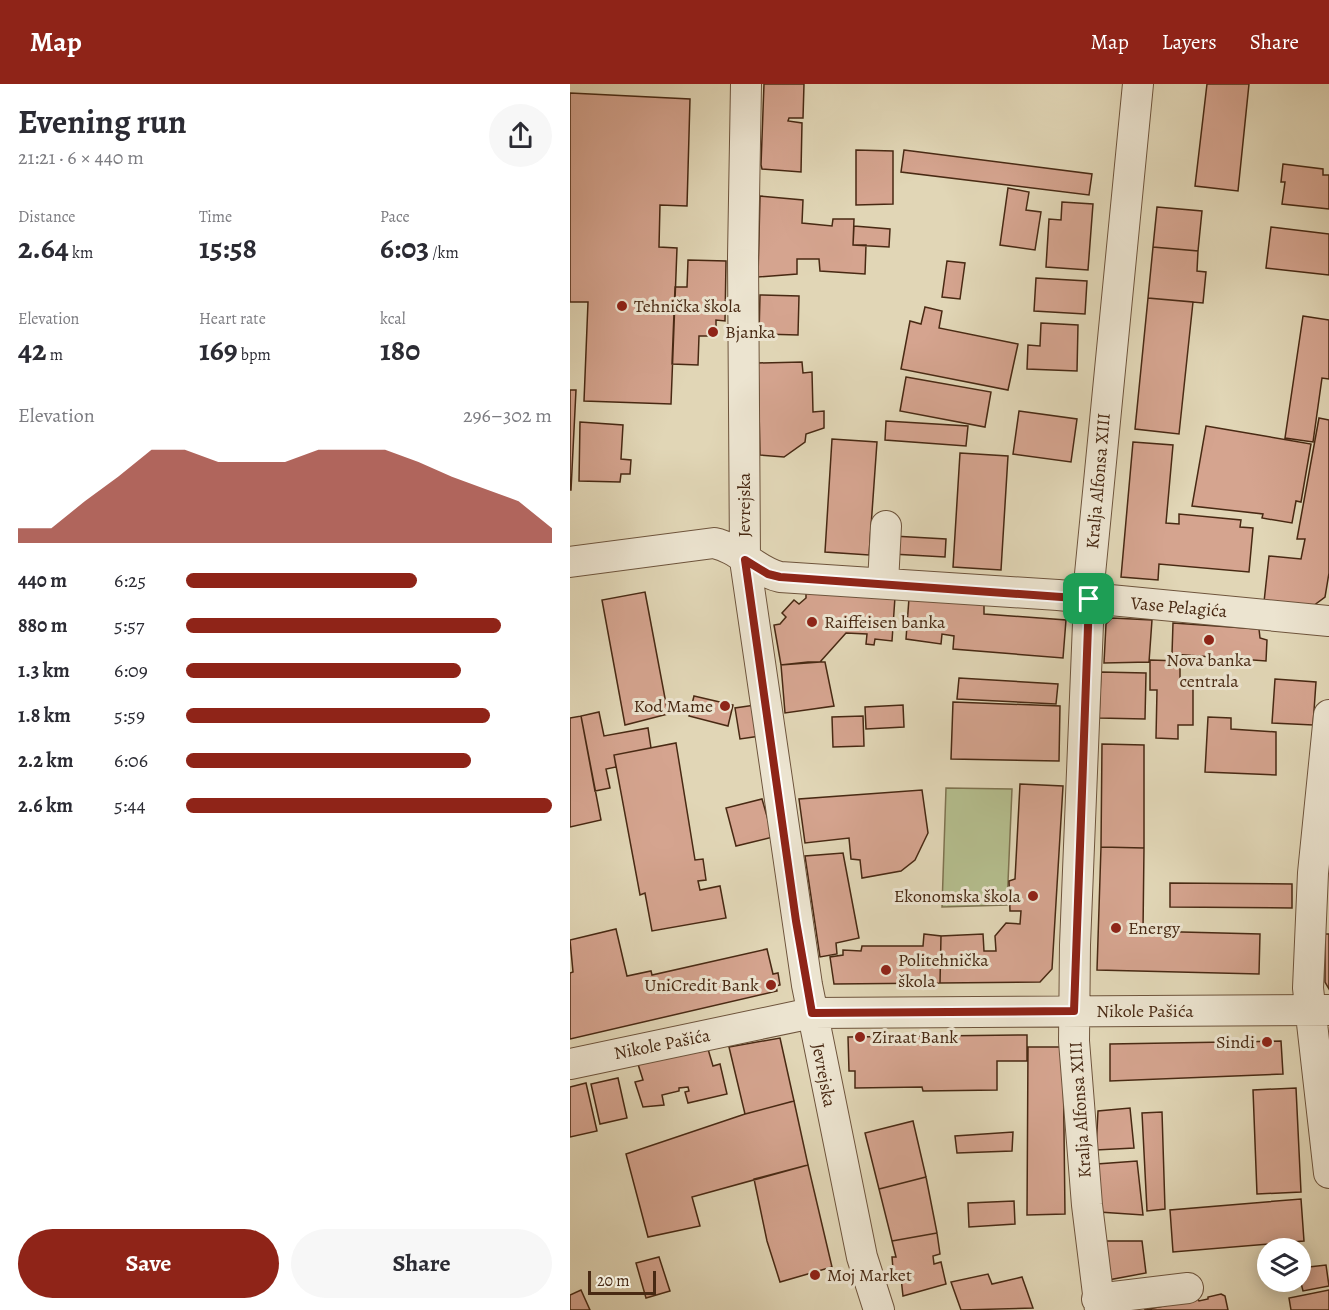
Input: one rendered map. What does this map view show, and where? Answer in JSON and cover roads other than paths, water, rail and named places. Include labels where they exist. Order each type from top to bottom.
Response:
[{"type":"street","name":"Jevrejska","points":[[746,84],[743,257],[745,560],[796,921],[812,1013],[862,1257],[879,1310]]},
{"type":"street","name":"Kralja Alfonsa XIII","points":[[1099,1305],[1085,1181],[1074,1011],[1089,599],[1137,84]]},
{"type":"street","points":[[883,583],[886,526]]},
{"type":"street","name":"Vase Pelagića","points":[[570,562],[714,543],[730,548],[768,574],[780,577],[1180,605],[1329,621]]},
{"type":"street","points":[[1329,716],[1313,873],[1308,988],[1319,1011],[1329,1173]]},
{"type":"street","name":"Nikole Pašića","points":[[570,1064],[812,1013],[1319,1011]]},
{"type":"street","points":[[1099,1305],[1188,1288]]},
{"type":"place","name":"Tehnička škola","points":[[622,306]]},
{"type":"place","name":"Bjanka","points":[[713,332]]},
{"type":"place","name":"Raiffeisen banka","points":[[812,622]]},
{"type":"place","name":"Nova banka centrala","points":[[1209,640]]},
{"type":"place","name":"Kod Mame","points":[[725,706]]},
{"type":"place","name":"Ekonomska škola","points":[[1033,896]]},
{"type":"place","name":"Energy","points":[[1116,928]]},
{"type":"place","name":"Politehnička škola","points":[[886,970]]},
{"type":"place","name":"UniCredit Bank","points":[[771,985]]},
{"type":"place","name":"Ziraat Bank","points":[[860,1037]]},
{"type":"place","name":"Sindi","points":[[1267,1042]]},
{"type":"place","name":"Moj Market","points":[[815,1275]]}]
